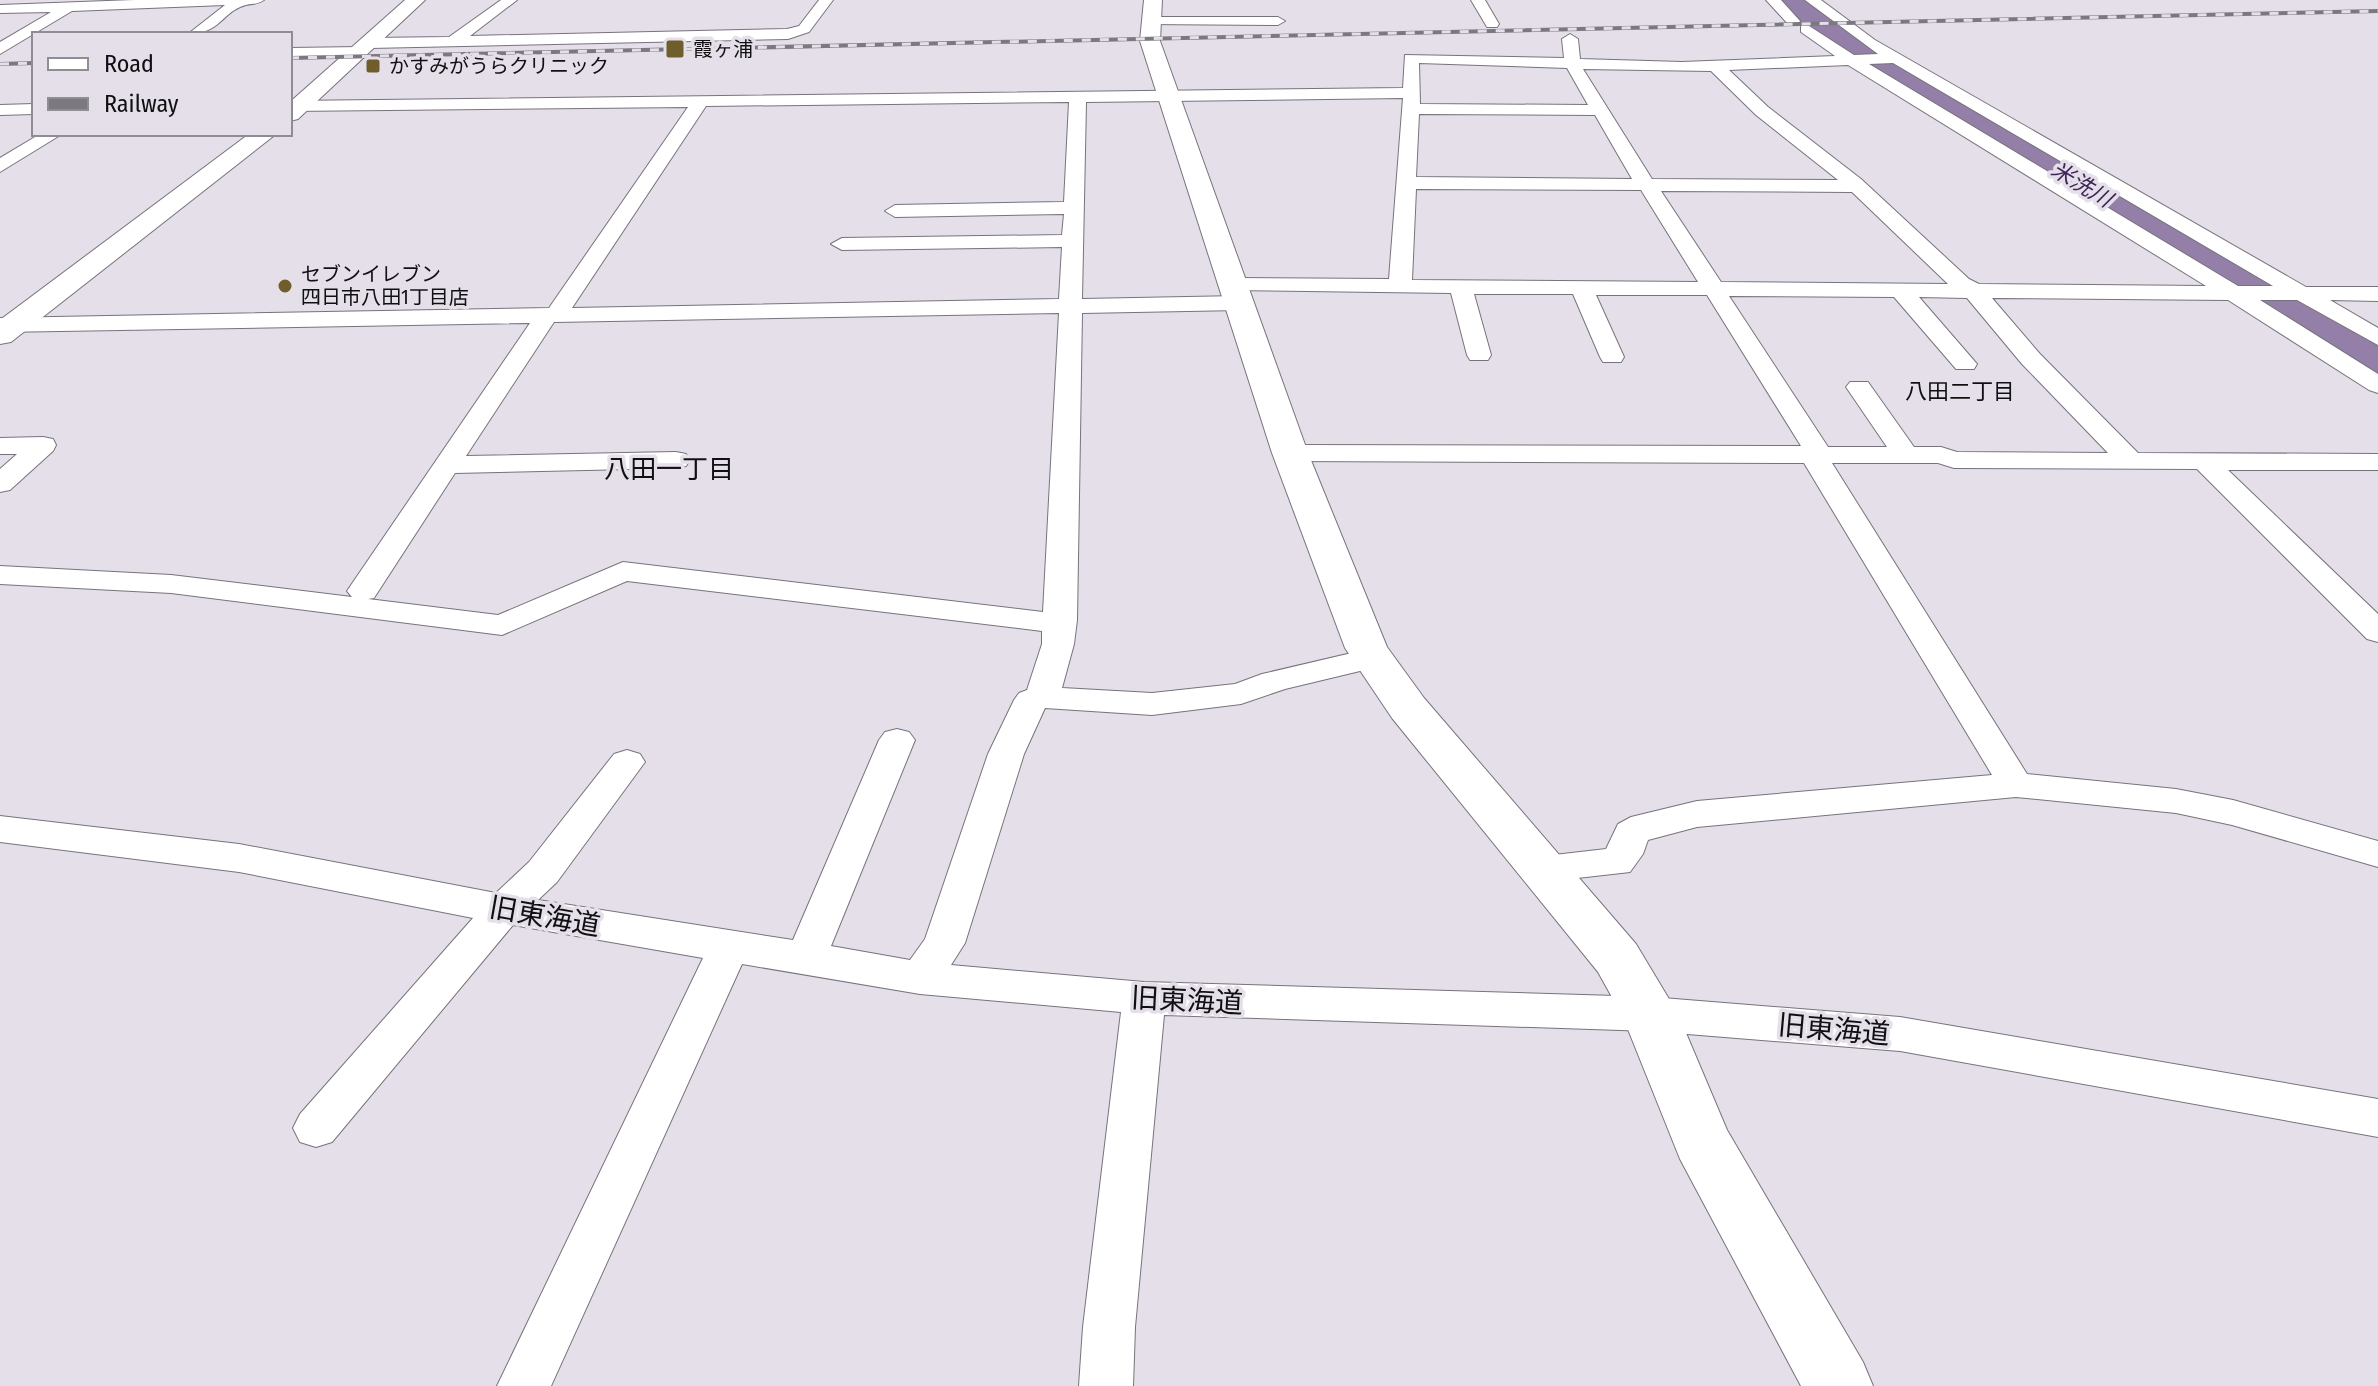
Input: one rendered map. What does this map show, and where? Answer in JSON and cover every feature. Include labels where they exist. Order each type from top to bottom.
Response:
[{"type":"street","points":[[199,32],[241,0]]},
{"type":"street","points":[[4,11],[76,4],[257,0]]},
{"type":"street","points":[[294,109],[416,0]]},
{"type":"street","points":[[452,42],[510,0]]},
{"type":"street","points":[[292,53],[452,42],[788,34],[804,29],[826,0]]},
{"type":"street","points":[[1478,0],[1492,24]]},
{"type":"street","points":[[1773,0],[1800,25],[1854,60],[2238,292],[2378,385]]},
{"type":"street","points":[[1812,0],[1870,43],[2378,338]]},
{"type":"street","points":[[37,32],[76,4]]},
{"type":"street","points":[[1278,21],[1152,11],[1150,41],[1290,453],[1373,658],[1408,708],[1617,958],[1650,1014],[1701,1141],[1838,1386]]},
{"type":"street","points":[[4,56],[32,36]]},
{"type":"street","points":[[1570,39],[1573,65],[1598,110],[1816,455],[2016,785]]},
{"type":"street","points":[[1400,287],[1411,58],[1717,67],[1897,58]]},
{"type":"street","points":[[1717,67],[1762,111],[1854,186],[1961,284],[1973,290],[2031,359],[2131,461]]},
{"type":"street","points":[[294,109],[1168,96],[1411,101],[1598,110]]},
{"type":"street","points":[[1042,697],[1058,644],[1061,620],[1078,97]]},
{"type":"street","points":[[363,591],[700,102]]},
{"type":"street","points":[[0,110],[32,109]]},
{"type":"street","points":[[0,166],[50,136]]},
{"type":"street","points":[[4,328],[261,136]]},
{"type":"street","points":[[1406,183],[1854,186]]},
{"type":"street","points":[[895,211],[1074,208]]},
{"type":"street","points":[[842,244],[1072,241]]},
{"type":"street","points":[[4,328],[1070,306],[1400,287],[2378,294]]},
{"type":"street","points":[[1465,287],[1462,295],[1479,355]]},
{"type":"street","points":[[1588,288],[1584,296],[1612,357]]},
{"type":"street","points":[[1900,290],[1965,364]]},
{"type":"street","points":[[1859,387],[1906,455]]},
{"type":"street","points":[[0,446],[43,445],[0,484]]},
{"type":"street","points":[[1290,453],[1941,455],[1954,460],[2378,462]]},
{"type":"street","points":[[447,465],[676,460]]},
{"type":"street","points":[[2204,461],[2378,632]]},
{"type":"street","points":[[2350,462],[2378,486]]},
{"type":"street","points":[[0,575],[171,584],[502,625],[623,571],[1031,622],[1061,620]]},
{"type":"street","points":[[920,978],[944,943],[1006,754],[1031,700],[1042,697],[1152,704],[1241,694],[1274,681],[1373,658]]},
{"type":"street","points":[[806,957],[897,740]]},
{"type":"street","points":[[316,1128],[505,908],[543,872],[627,762]]},
{"type":"street","points":[[1542,868],[1616,862],[1624,854],[1631,833],[1644,826],[1697,814],[2016,785],[2176,801],[2233,813],[2378,854]]},
{"type":"street","name":"旧東海道","points":[[0,829],[239,858],[439,898],[920,978],[1144,998],[1650,1014],[1900,1034],[2378,1118]]},
{"type":"street","points":[[524,1386],[729,947]]},
{"type":"street","points":[[1106,1386],[1109,1327],[1144,998]]},
{"type":"waterway","name":"米洗川","points":[[1791,0],[1830,33],[2378,361]]},
{"type":"railway","points":[[292,58],[2378,11]]},
{"type":"railway","points":[[0,64],[32,63]]},
{"type":"place","name":"霞ヶ浦","points":[[675,49]]},
{"type":"place","name":"かすみがうらクリニック","points":[[373,66]]},
{"type":"place","name":"セブンイレブン 四日市八田1丁目店","points":[[285,286]]},
{"type":"district","name":"八田二丁目","points":[[1960,391]]},
{"type":"district","name":"八田一丁目","points":[[669,469]]}]
